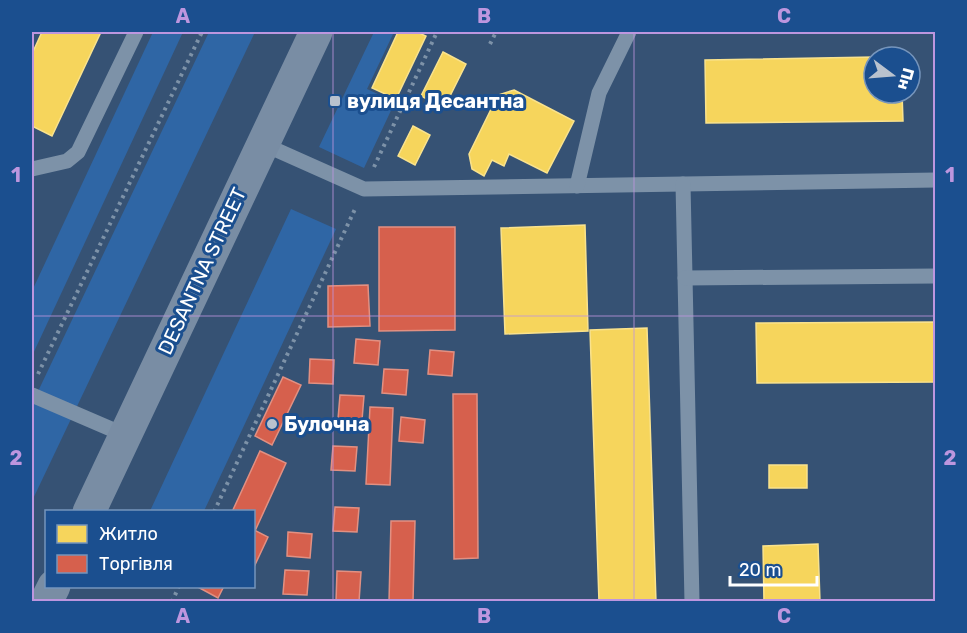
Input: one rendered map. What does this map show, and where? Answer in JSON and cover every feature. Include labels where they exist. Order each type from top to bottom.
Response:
[{"type":"main road","name":"DESANTNA STREET","points":[[90,510],[316,32]]},
{"type":"main road","points":[[46,602],[53,588]]},
{"type":"lane","points":[[32,169],[67,161],[78,152],[136,32]]},
{"type":"lane","points":[[577,186],[599,93],[629,32]]},
{"type":"lane","points":[[263,144],[364,189],[936,180]]},
{"type":"lane","points":[[683,184],[692,602]]},
{"type":"lane","points":[[685,279],[936,276]]},
{"type":"lane","points":[[32,395],[125,435]]},
{"type":"path","points":[[37,377],[202,32]]},
{"type":"path","points":[[215,510],[437,32]]},
{"type":"path","points":[[490,44],[496,32]]},
{"type":"path","points":[[172,602],[178,588]]},
{"type":"shaded area","points":[[153,32],[183,32],[32,356],[32,291]]},
{"type":"shaded area","points":[[209,32],[255,32],[32,501],[32,404]]},
{"type":"shaded area","points":[[374,32],[394,32],[367,89],[395,102],[364,168],[319,147]]},
{"type":"shaded area","points":[[291,209],[336,229],[204,510],[150,510]]},
{"type":"building: Житло","points":[[42,32],[101,32],[52,136],[32,126],[32,54]]},
{"type":"building: Житло","points":[[398,32],[417,32],[426,36],[396,99],[372,88]]},
{"type":"building: Житло","points":[[443,52],[466,64],[444,108],[421,96]]},
{"type":"building: Житло","points":[[862,57],[862,105],[902,105],[903,121],[706,123],[705,60]]},
{"type":"building: Житло","points":[[514,90],[574,121],[547,173],[509,154],[504,166],[492,160],[484,176],[472,169],[469,154],[498,95]]},
{"type":"building: Житло","points":[[413,126],[430,135],[415,165],[398,156]]},
{"type":"building: Житло","points":[[585,225],[588,331],[505,334],[501,228]]},
{"type":"building: Житло","points":[[936,322],[936,382],[757,383],[756,323]]},
{"type":"building: Житло","points":[[647,328],[656,602],[599,602],[590,330]]},
{"type":"building: Житло","points":[[769,465],[807,465],[807,488],[769,488]]},
{"type":"building: Житло","points":[[818,544],[820,602],[764,602],[763,546]]},
{"type":"building: Торгівля","points":[[379,227],[455,227],[455,330],[379,331]]},
{"type":"building: Торгівля","points":[[368,285],[370,326],[328,327],[328,286]]},
{"type":"building: Торгівля","points":[[356,339],[380,341],[378,365],[354,363]]},
{"type":"building: Торгівля","points":[[430,350],[454,352],[452,376],[428,374]]},
{"type":"building: Торгівля","points":[[310,359],[334,360],[333,384],[309,383]]},
{"type":"building: Торгівля","points":[[384,369],[408,370],[406,395],[382,393]]},
{"type":"building: Торгівля","points":[[283,377],[301,385],[272,445],[255,436]]},
{"type":"building: Торгівля","points":[[453,394],[477,394],[478,558],[454,559]]},
{"type":"building: Торгівля","points":[[340,395],[364,396],[362,420],[338,419]]},
{"type":"building: Торгівля","points":[[370,407],[393,408],[390,485],[366,484]]},
{"type":"building: Торгівля","points":[[401,417],[425,420],[423,443],[399,441]]},
{"type":"building: Торгівля","points":[[333,446],[357,447],[355,471],[331,470]]},
{"type":"building: Торгівля","points":[[260,451],[286,463],[255,531],[255,510],[233,510]]},
{"type":"building: Торгівля","points":[[335,507],[359,508],[357,532],[333,531]]},
{"type":"building: Торгівля","points":[[391,521],[415,521],[413,602],[389,602]]},
{"type":"building: Торгівля","points":[[255,530],[268,537],[255,565]]},
{"type":"building: Торгівля","points":[[288,532],[312,534],[310,558],[287,556]]},
{"type":"building: Торгівля","points":[[285,570],[309,571],[307,595],[283,594]]},
{"type":"building: Торгівля","points":[[337,571],[361,572],[359,602],[336,602]]},
{"type":"building: Торгівля","points":[[200,588],[223,588],[218,598]]},
{"type":"place","name":"вулиця Десантна","points":[[335,101]]},
{"type":"place","name":"Булочна","points":[[272,424]]}]
